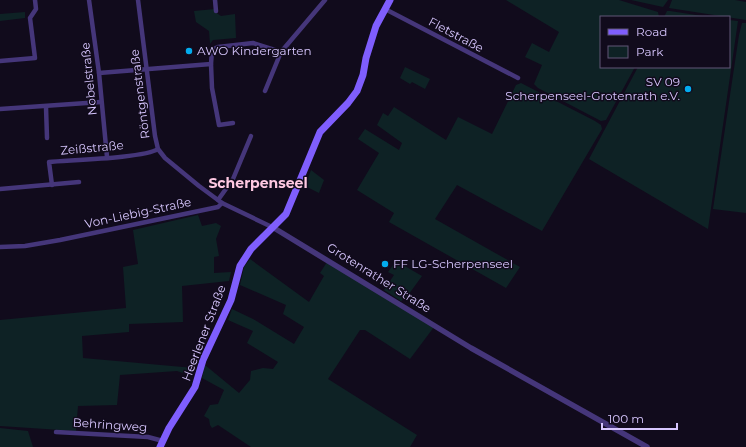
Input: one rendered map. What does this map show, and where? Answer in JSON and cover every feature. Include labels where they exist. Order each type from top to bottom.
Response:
[{"type":"main road","name":"Heerlener Straße","points":[[162,444],[195,387],[203,360],[231,300],[240,266],[251,249],[274,228],[286,214],[320,132],[348,103],[357,91],[363,76],[366,58],[376,26],[390,0]]},
{"type":"street","points":[[0,62],[35,58],[30,18],[36,10],[35,0]]},
{"type":"street","name":"Nobelstraße","points":[[89,0],[99,73],[107,157]]},
{"type":"street","name":"Röntgenstraße","points":[[138,0],[158,150],[174,166],[220,202]]},
{"type":"street","points":[[215,0],[216,11]]},
{"type":"street","points":[[265,91],[281,52],[325,0]]},
{"type":"street","name":"Fletstraße","points":[[385,8],[518,78]]},
{"type":"street","points":[[233,123],[219,125],[212,88],[211,51],[240,43],[257,43],[281,52]]},
{"type":"street","points":[[99,73],[211,64]]},
{"type":"street","points":[[0,109],[101,102]]},
{"type":"street","points":[[46,107],[47,138]]},
{"type":"street","points":[[250,136],[233,179],[220,202],[274,228]]},
{"type":"street","name":"Zeißstraße","points":[[52,185],[49,162],[154,152],[158,150]]},
{"type":"street","points":[[0,189],[79,182]]},
{"type":"street","name":"Von-Liebig-Straße","points":[[0,247],[25,246],[60,240],[218,207],[220,202]]},
{"type":"street","name":"Grotenrather Straße","points":[[274,228],[471,348],[647,447]]},
{"type":"street","name":"Behringweg","points":[[56,432],[146,437],[162,444]]},
{"type":"green space","points":[[506,0],[619,0],[658,12],[659,16],[600,16],[600,68],[634,68],[606,120],[601,121],[538,88],[534,84],[542,65],[525,57],[532,43],[549,52],[559,32]]},
{"type":"green space","points":[[631,0],[668,0],[663,7]]},
{"type":"green space","points":[[672,0],[735,0],[746,2],[746,20],[730,18],[730,16],[720,16],[669,8]]},
{"type":"green space","points":[[215,9],[215,12],[221,16],[235,14],[236,38],[213,40],[210,44],[209,31],[196,22],[194,11]]},
{"type":"green space","points":[[667,11],[670,11],[702,16],[664,16]]},
{"type":"green space","points":[[25,12],[25,18],[0,21],[0,14]]},
{"type":"green space","points":[[730,20],[738,21],[708,229],[589,159],[637,68],[730,68]]},
{"type":"green space","points":[[742,23],[746,23],[746,213],[713,209]]},
{"type":"green space","points":[[405,67],[430,79],[425,89],[412,82],[410,84],[400,78]]},
{"type":"green space","points":[[521,83],[595,121],[601,125],[602,129],[542,231],[457,185],[435,219],[520,267],[506,288],[389,222],[394,213],[357,190],[379,153],[358,139],[365,129],[399,150],[402,143],[377,125],[383,113],[388,116],[394,107],[446,140],[458,117],[492,134],[516,85]]},
{"type":"green space","points":[[311,170],[324,180],[319,193],[305,186]]},
{"type":"green space","points":[[198,215],[202,226],[216,223],[221,226],[216,239],[219,256],[214,257],[214,273],[231,272],[229,281],[182,286],[183,322],[129,324],[129,332],[82,336],[83,358],[194,368],[192,376],[177,371],[120,375],[117,405],[78,406],[76,431],[0,426],[0,320],[126,308],[123,267],[138,264],[133,230]]},
{"type":"green space","points":[[250,259],[309,302],[324,276],[320,273],[327,262],[434,327],[410,359],[365,330],[360,330],[328,379],[417,435],[410,447],[251,447],[218,425],[212,428],[209,419],[204,416],[210,405],[218,404],[224,390],[202,378],[205,365],[239,393],[250,380],[251,371],[263,368],[273,369],[278,362],[247,343],[253,331],[228,320],[232,309],[253,319],[294,344],[304,327],[283,314],[286,305],[240,285],[244,267]]},
{"type":"green space","points":[[396,261],[422,276],[406,298],[401,301],[384,290],[394,275],[388,272]]},
{"type":"green space","points":[[0,428],[28,431],[33,447],[0,447]]},
{"type":"place","name":"AWO Kindergarten","points":[[189,51]]},
{"type":"place","name":"SV 09 Scherpenseel-Grotenrath e.V.","points":[[688,89]]},
{"type":"place","name":"FF LG-Scherpenseel","points":[[385,264]]},
{"type":"district","name":"Scherpenseel","points":[[258,183]]}]
